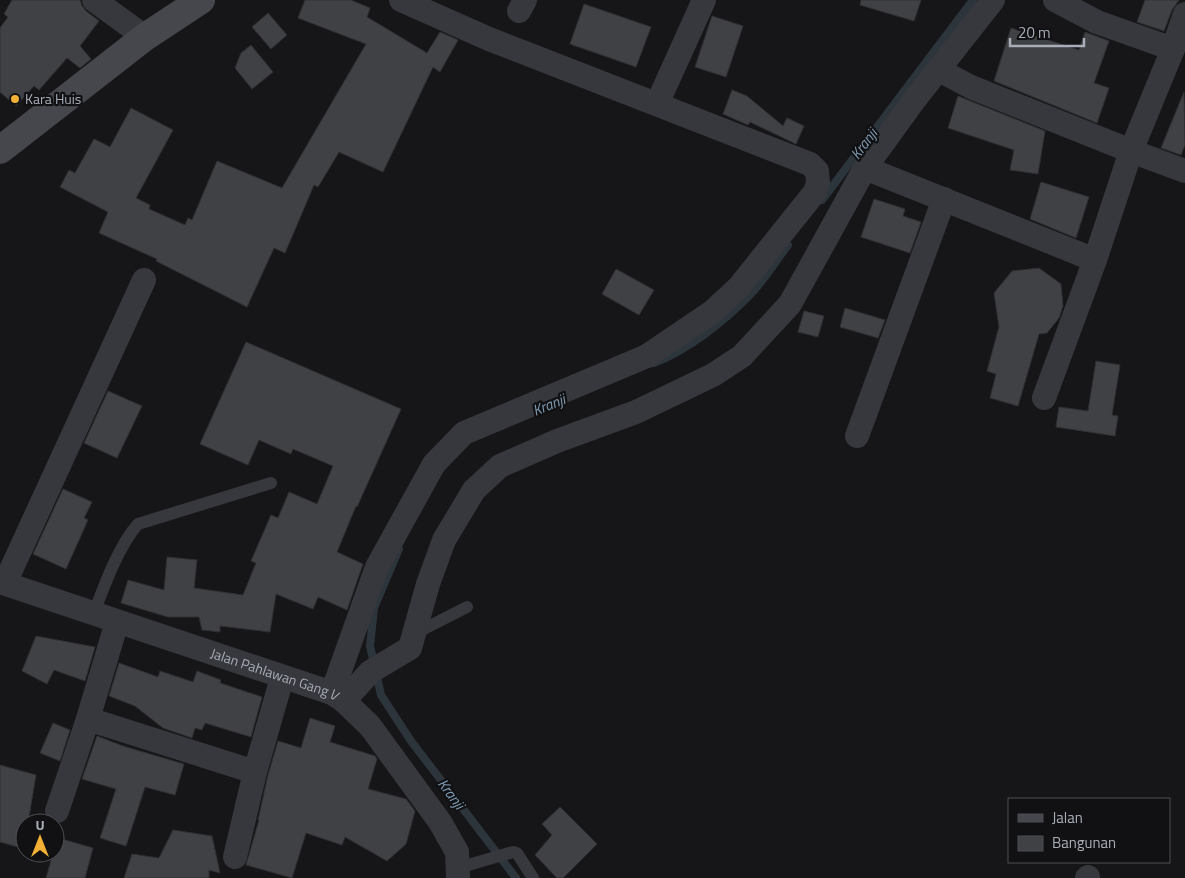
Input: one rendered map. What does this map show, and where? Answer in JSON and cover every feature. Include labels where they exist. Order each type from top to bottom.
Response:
[{"type":"main road","points":[[0,150],[145,37],[201,0]]},
{"type":"street","points":[[94,0],[145,37]]},
{"type":"street","points":[[338,697],[377,567],[434,464],[464,433],[647,356],[712,312],[739,287],[815,192],[818,183],[817,172],[810,164],[489,39],[401,0]]},
{"type":"street","points":[[657,104],[704,0]]},
{"type":"street","points":[[338,697],[412,641],[428,584],[444,540],[474,490],[500,466],[557,441],[636,412],[713,375],[742,356],[790,304],[865,168],[915,99],[993,0]]},
{"type":"street","points":[[1055,0],[1097,22],[1173,49]]},
{"type":"street","points":[[1044,398],[1095,260],[1131,151],[1173,49],[1185,14]]},
{"type":"street","points":[[939,70],[971,87],[1185,171]]},
{"type":"street","points":[[865,168],[1095,260]]},
{"type":"street","points":[[857,436],[944,199]]},
{"type":"street","points":[[2,582],[144,280]]},
{"type":"street","name":"Jalan Pahlawan Gang V","points":[[2,582],[338,697],[370,726],[440,822],[457,852],[458,873]]},
{"type":"street","points":[[57,811],[88,719],[117,622]]},
{"type":"street","points":[[235,857],[255,772],[282,678]]},
{"type":"street","points":[[88,719],[255,772]]},
{"type":"lane","points":[[94,613],[107,580],[130,532],[138,524],[271,482]]},
{"type":"lane","points":[[412,641],[467,607]]},
{"type":"lane","points":[[458,873],[486,860],[508,853],[517,853],[533,878]]},
{"type":"building","points":[[12,0],[80,0],[86,11],[99,21],[80,46],[91,59],[80,68],[67,58],[39,90],[34,86],[16,106],[0,92],[0,28],[8,17],[4,14]]},
{"type":"building","points":[[305,0],[351,0],[370,8],[367,17],[427,53],[440,32],[458,40],[440,72],[433,67],[383,172],[339,152],[318,187],[314,185],[285,253],[274,248],[247,307],[156,261],[157,259],[99,233],[108,212],[60,187],[69,170],[75,173],[94,139],[110,147],[131,108],[173,130],[136,198],[150,205],[149,209],[185,225],[188,218],[192,220],[217,161],[282,188],[366,44],[298,18]]},
{"type":"building","points":[[861,0],[921,0],[914,21],[860,5]]},
{"type":"building","points":[[1145,0],[1179,0],[1172,10],[1164,31],[1137,22]]},
{"type":"building","points":[[584,4],[651,27],[636,67],[570,44]]},
{"type":"building","points":[[268,13],[287,35],[271,49],[252,27]]},
{"type":"building","points":[[712,16],[743,26],[726,77],[695,67]]},
{"type":"building","points":[[1011,28],[1079,50],[1085,32],[1109,41],[1094,83],[1109,88],[1097,123],[994,81]]},
{"type":"building","points":[[251,45],[273,72],[252,89],[235,68],[241,53]]},
{"type":"building","points":[[732,90],[747,96],[783,126],[787,118],[804,126],[796,144],[750,122],[748,125],[723,114]]},
{"type":"building","points":[[1184,92],[1185,145],[1181,155],[1161,148]]},
{"type":"building","points":[[958,96],[1045,131],[1038,174],[1010,170],[1014,150],[948,128]]},
{"type":"building","points":[[1041,182],[1089,197],[1076,238],[1030,219]]},
{"type":"building","points":[[874,199],[905,209],[903,216],[921,222],[910,253],[861,237]]},
{"type":"building","points":[[1039,268],[1061,284],[1063,306],[1059,318],[1047,333],[1039,334],[1018,406],[990,398],[996,374],[987,371],[999,327],[994,293],[1012,271]]},
{"type":"building","points":[[616,269],[654,290],[639,315],[602,294]]},
{"type":"building","points":[[845,308],[885,320],[878,338],[840,327]]},
{"type":"building","points":[[804,311],[824,316],[818,337],[798,332]]},
{"type":"building","points":[[246,342],[401,409],[337,552],[363,564],[347,610],[318,597],[313,609],[276,594],[270,632],[220,626],[220,632],[202,630],[199,617],[168,617],[121,603],[128,580],[164,590],[167,557],[197,560],[194,588],[243,595],[256,563],[251,561],[271,515],[278,518],[289,492],[317,504],[333,466],[293,449],[291,454],[259,440],[248,465],[200,444]]},
{"type":"building","points":[[1096,361],[1120,365],[1112,415],[1118,416],[1115,436],[1056,427],[1059,407],[1088,411]]},
{"type":"building","points":[[108,391],[142,406],[117,458],[84,443]]},
{"type":"building","points":[[63,489],[92,502],[84,518],[88,520],[66,569],[33,554]]},
{"type":"building","points":[[36,636],[95,647],[85,681],[54,670],[47,684],[22,671]]},
{"type":"building","points":[[119,663],[158,677],[160,671],[193,682],[197,671],[221,680],[220,683],[262,697],[251,737],[205,723],[202,730],[195,728],[192,738],[163,728],[135,706],[109,696]]},
{"type":"building","points":[[310,718],[335,726],[330,742],[375,756],[377,759],[368,789],[406,799],[415,811],[406,844],[387,861],[345,837],[342,845],[306,833],[292,878],[246,865],[278,741],[301,748]]},
{"type":"building","points":[[53,723],[70,730],[60,761],[40,753]]},
{"type":"building","points":[[97,736],[123,746],[184,764],[175,795],[145,787],[126,846],[100,838],[116,789],[82,779]]},
{"type":"building","points":[[0,765],[36,775],[30,813],[15,813],[15,846],[0,842]]},
{"type":"building","points":[[560,807],[597,844],[563,878],[557,878],[535,855],[552,835],[542,824]]},
{"type":"building","points":[[173,830],[212,836],[220,873],[209,870],[209,878],[124,878],[132,854],[159,858]]},
{"type":"building","points":[[65,840],[93,848],[85,878],[46,878],[50,863],[65,863]]},
{"type":"waterway","name":"Kranji","points":[[822,200],[973,0]]},
{"type":"waterway","name":"Kranji","points":[[654,363],[680,351],[728,316],[764,278],[788,245]]},
{"type":"waterway","name":"Kranji","points":[[399,549],[374,608],[370,646],[381,695],[411,741],[516,878]]},
{"type":"place","name":"Kara Huis","points":[[15,99]]}]
